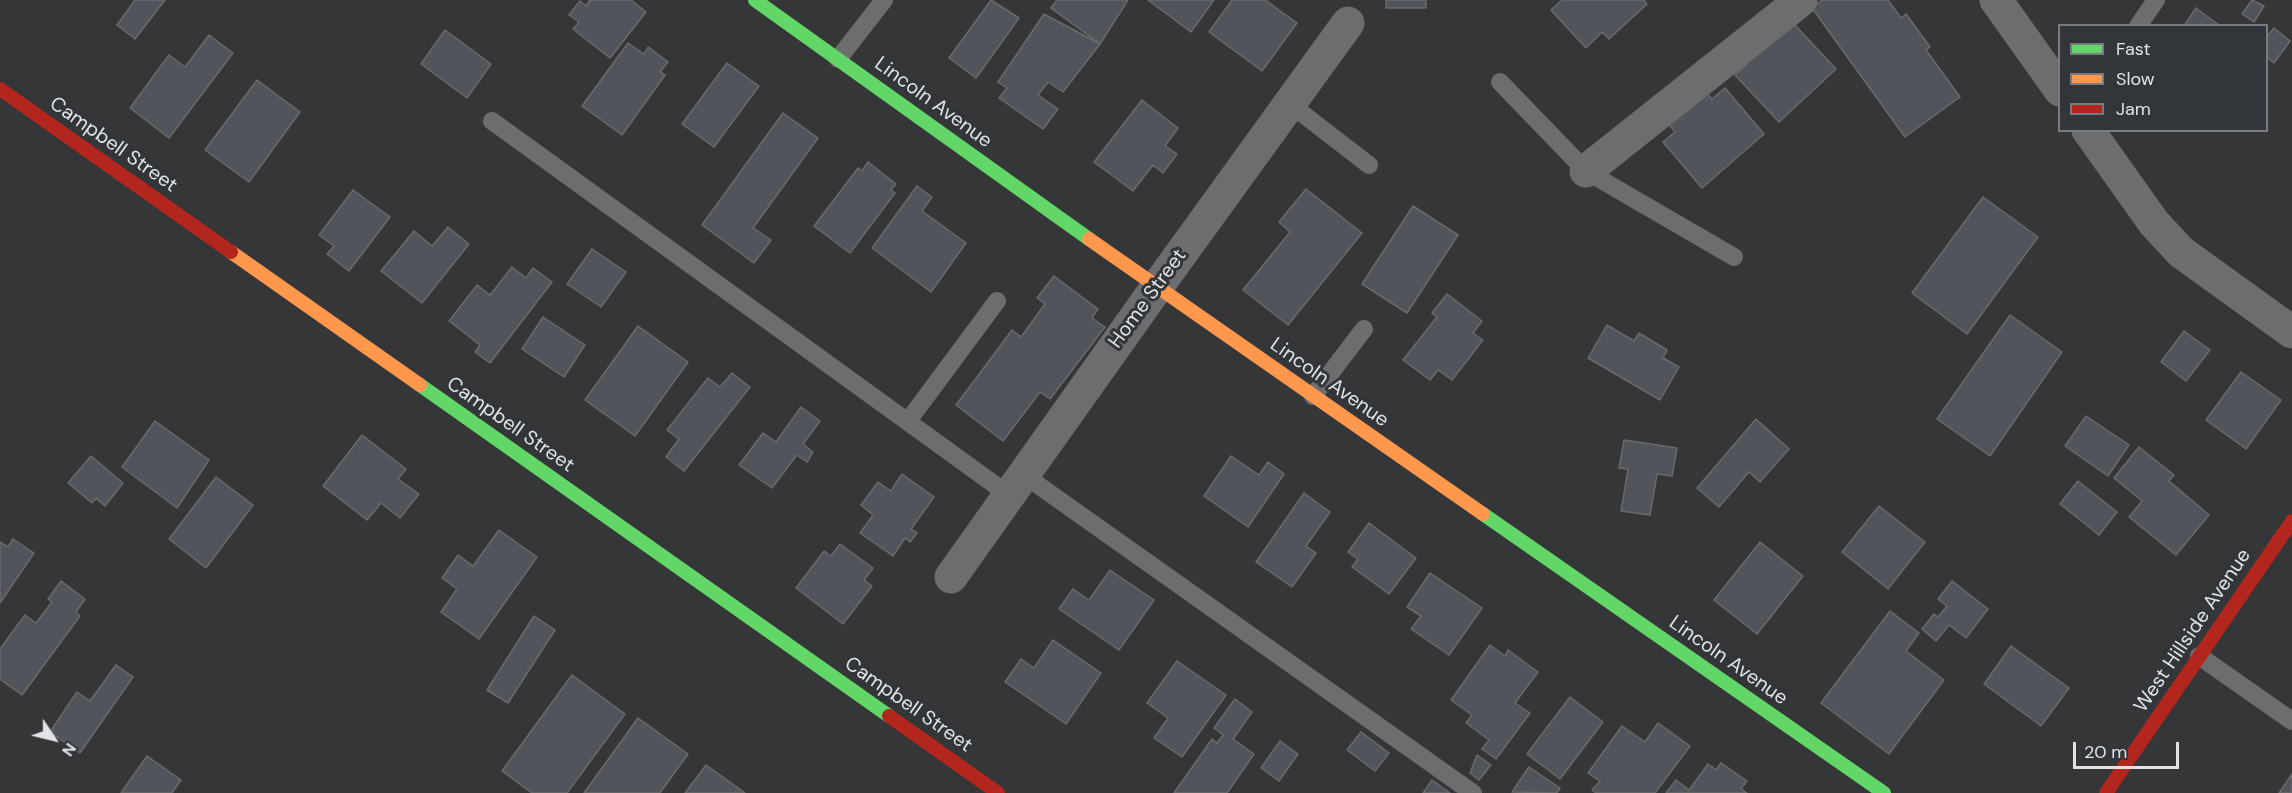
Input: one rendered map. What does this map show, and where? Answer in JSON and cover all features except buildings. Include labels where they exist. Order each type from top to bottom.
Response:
[{"type":"street","name":"Lincoln Avenue","points":[[755,0],[1156,287],[1884,793]]},
{"type":"street","points":[[1586,171],[1801,0]]},
{"type":"street","points":[[1996,0],[2058,87]]},
{"type":"street","name":"Home Street","points":[[951,577],[1156,287],[1348,24]]},
{"type":"street","name":"Campbell Street","points":[[0,89],[987,790]]},
{"type":"street","points":[[2089,132],[2154,223],[2181,252],[2292,332]]},
{"type":"street","name":"West Hillside Avenue","points":[[2106,793],[2292,521]]},
{"type":"lane","points":[[838,59],[884,0]]},
{"type":"lane","points":[[2139,24],[2156,0]]},
{"type":"lane","points":[[1500,82],[1586,171],[1734,256]]},
{"type":"lane","points":[[1290,104],[1369,165]]},
{"type":"lane","points":[[492,121],[908,421],[1016,485],[1473,793]]},
{"type":"lane","points":[[908,421],[997,301]]},
{"type":"lane","points":[[1313,396],[1364,329]]},
{"type":"lane","points":[[2199,656],[2292,721]]},
{"type":"traffic: fast","points":[[755,0],[1089,239]]},
{"type":"traffic: fast","points":[[420,385],[889,716]]},
{"type":"traffic: fast","points":[[1483,514],[1884,793]]},
{"type":"traffic: slow","points":[[1089,239],[1483,514]]},
{"type":"traffic: slow","points":[[231,252],[420,385]]},
{"type":"traffic: jam","points":[[0,89],[231,252]]},
{"type":"traffic: jam","points":[[2106,793],[2292,521]]},
{"type":"traffic: jam","points":[[889,716],[998,793]]}]
